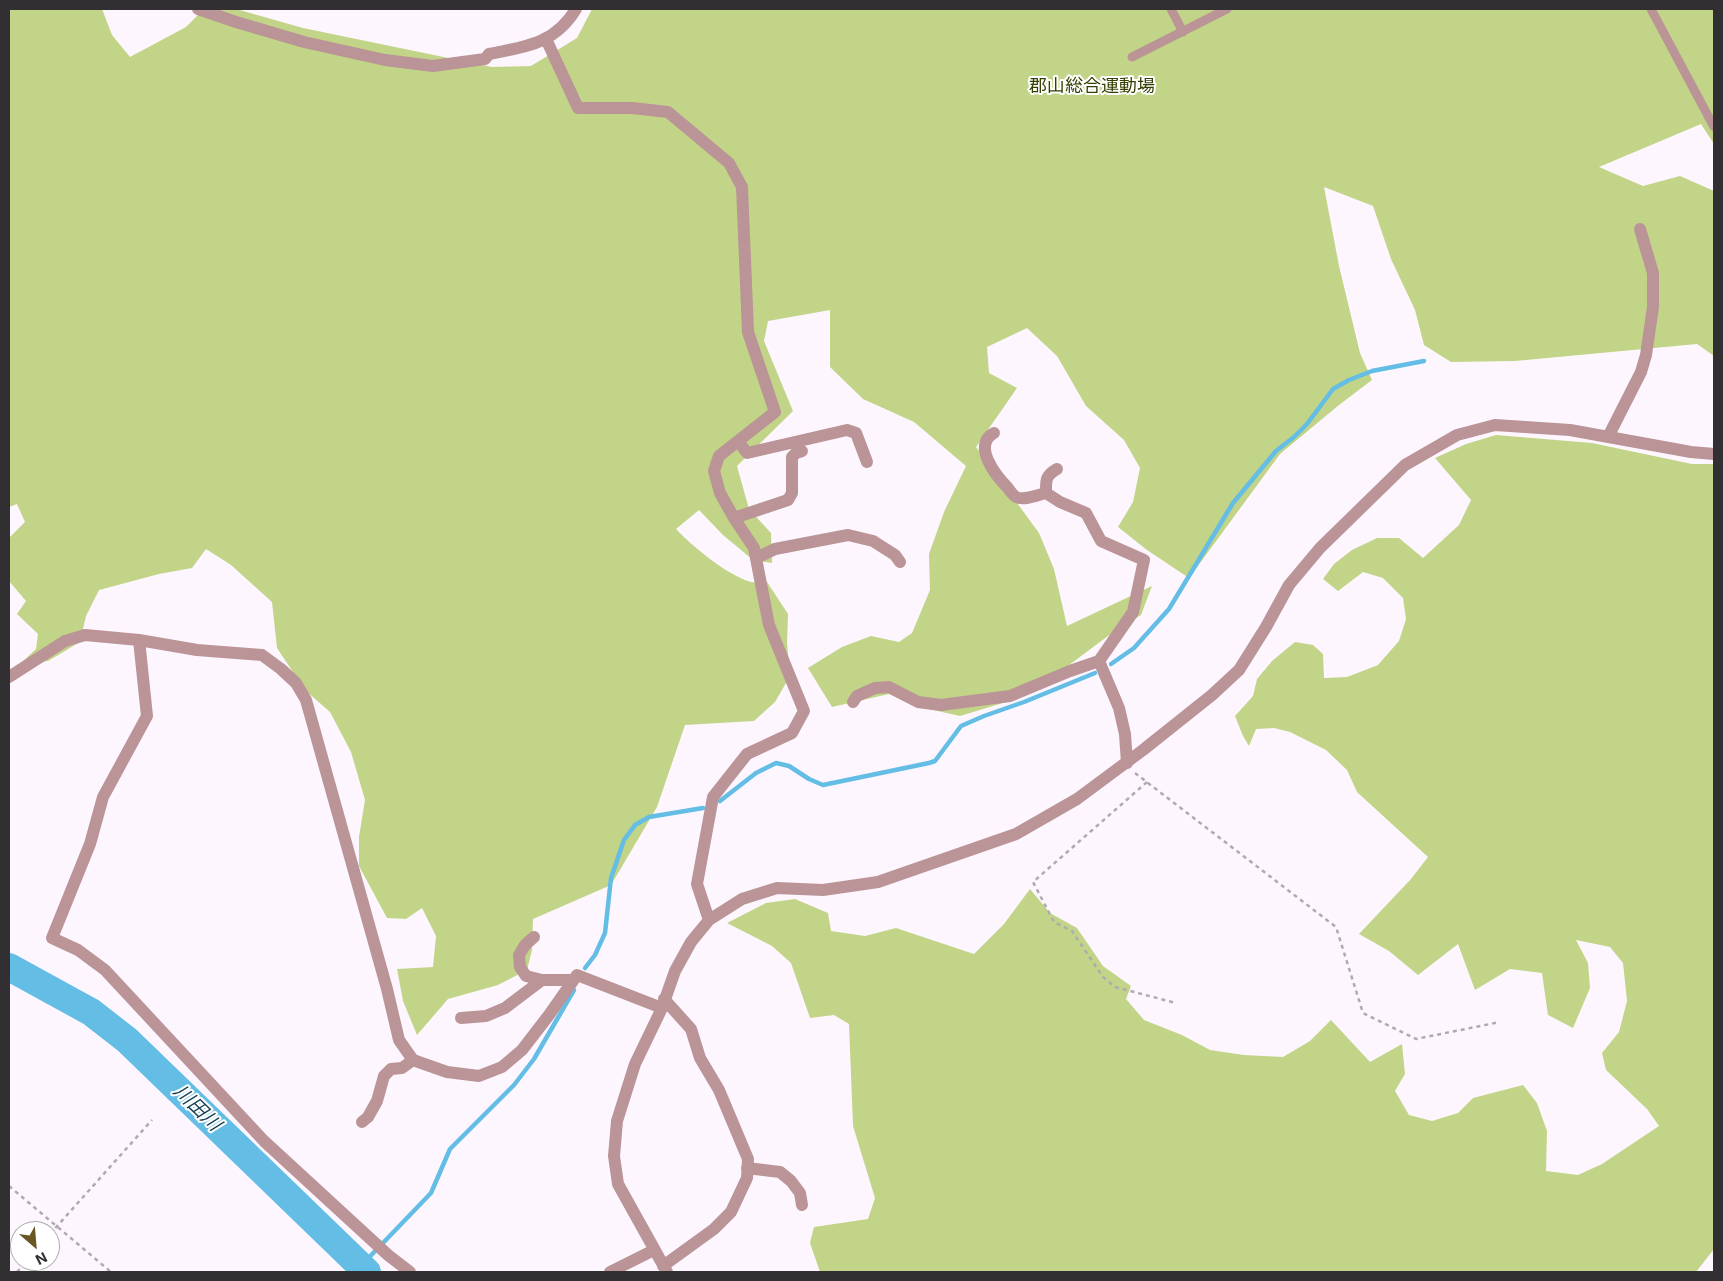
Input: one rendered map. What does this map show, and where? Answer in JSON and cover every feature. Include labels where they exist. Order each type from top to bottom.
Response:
[{"type":"street","points":[[198,9],[304,42],[385,60],[432,66],[485,59],[489,54],[525,47],[546,39],[570,20],[576,9]]},
{"type":"street","points":[[546,39],[578,108],[632,108],[668,112],[729,163],[742,187],[748,332],[775,412],[719,456],[714,471],[720,493],[754,548],[769,625],[804,711],[792,733],[747,754],[713,797],[697,884],[709,920]]},
{"type":"street","points":[[1608,437],[1641,372],[1646,355],[1653,307],[1653,273],[1640,228]]},
{"type":"street","points":[[9,677],[65,641],[85,635],[139,640],[197,650],[262,656],[281,669],[296,683],[306,700],[309,710],[387,989],[399,1040],[413,1060],[447,1072],[479,1076],[502,1067],[522,1050],[549,1016],[577,975],[663,1003],[691,1029],[700,1058],[719,1090],[748,1159],[747,1178],[731,1212],[714,1229],[665,1269],[618,1184],[614,1156],[617,1121],[635,1064],[663,1003],[675,971],[691,942],[709,920],[742,899],[777,888],[823,890],[878,882],[1016,834],[1077,799],[1126,764],[1212,695],[1239,670],[1289,585],[1320,548],[1405,465],[1457,435],[1495,425],[1570,430],[1691,452],[1714,454]]},
{"type":"street","points":[[738,441],[746,453],[847,430],[856,433],[867,462]]},
{"type":"street","points":[[853,702],[857,696],[875,688],[889,687],[918,702],[941,705],[1010,696],[1098,661],[1133,612],[1144,560],[1101,541],[1086,513],[1060,502],[1046,493],[1024,498],[1015,497],[990,467],[986,456],[986,440],[994,433]]},
{"type":"street","points":[[734,518],[788,500],[792,493],[792,457],[802,451]]},
{"type":"street","points":[[1046,493],[1046,480],[1050,473],[1057,469]]},
{"type":"street","points":[[756,558],[775,549],[848,535],[873,541],[895,555],[900,562]]},
{"type":"street","points":[[139,640],[147,716],[103,797],[90,844],[52,938],[78,950],[105,970],[264,1141],[388,1255],[410,1272]]},
{"type":"street","points":[[1098,661],[1119,708],[1125,734],[1126,764]]},
{"type":"street","points":[[534,937],[525,945],[519,955],[520,967],[526,976],[542,980],[574,980]]},
{"type":"street","points":[[461,1018],[486,1016],[505,1008],[542,980]]},
{"type":"street","points":[[362,1122],[377,1101],[384,1076],[391,1069],[402,1068],[413,1060]]},
{"type":"street","points":[[748,1168],[780,1172],[791,1181],[800,1193],[802,1205]]},
{"type":"street","points":[[610,1272],[654,1250]]},
{"type":"lane","points":[[1171,9],[1183,32]]},
{"type":"lane","points":[[1132,57],[1227,9]]},
{"type":"lane","points":[[1651,9],[1714,128]]},
{"type":"path","points":[[1126,764],[1336,927],[1362,1013],[1416,1039],[1500,1022]]},
{"type":"path","points":[[1147,782],[1034,882],[1054,922],[1072,931],[1103,977],[1115,986],[1176,1003]]},
{"type":"path","points":[[60,1222],[152,1120]]},
{"type":"path","points":[[9,1186],[50,1221]]},
{"type":"path","points":[[60,1229],[111,1272]]},
{"type":"green space","name":"郡山総合運動場","points":[[9,9],[102,9],[112,35],[130,57],[186,27],[204,9],[236,9],[303,28],[492,67],[531,66],[577,38],[592,9],[1714,9],[1714,144],[1701,124],[1599,167],[1643,186],[1680,176],[1714,191],[1714,356],[1697,344],[1515,361],[1451,362],[1424,345],[1415,310],[1391,259],[1373,206],[1324,187],[1339,266],[1360,353],[1372,380],[1280,454],[1189,578],[1147,550],[1118,527],[1133,502],[1140,468],[1124,440],[1086,406],[1057,356],[1027,328],[987,347],[989,373],[1017,388],[976,447],[1039,533],[1054,569],[1067,626],[1152,586],[1141,615],[1108,636],[1065,668],[1006,702],[960,716],[915,706],[889,694],[832,707],[808,668],[842,647],[871,636],[899,642],[912,633],[930,590],[929,554],[944,512],[966,466],[914,422],[863,399],[830,367],[830,310],[768,321],[764,341],[793,411],[737,466],[749,509],[771,533],[772,563],[753,560],[723,535],[699,510],[676,529],[721,567],[751,582],[767,582],[788,614],[787,643],[790,676],[775,702],[754,721],[685,725],[657,807],[611,885],[533,919],[532,950],[527,970],[498,985],[448,999],[417,1035],[403,1001],[397,969],[433,967],[436,936],[422,908],[406,919],[387,918],[359,866],[359,837],[365,800],[351,752],[330,712],[305,690],[277,648],[272,602],[231,565],[206,549],[192,568],[159,574],[99,590],[86,616],[80,642],[48,661],[19,665],[36,649],[38,634],[17,614],[26,601],[9,581],[9,538],[25,522],[17,504],[9,507]]},
{"type":"green space","points":[[1496,435],[1592,443],[1692,464],[1714,464],[1714,1249],[1696,1272],[820,1272],[810,1243],[814,1227],[868,1219],[875,1198],[853,1126],[849,1024],[834,1015],[810,1018],[791,963],[772,946],[727,923],[766,903],[795,899],[828,913],[831,931],[865,936],[896,928],[974,954],[1004,924],[1030,889],[1050,913],[1077,928],[1103,966],[1131,986],[1126,999],[1144,1020],[1182,1035],[1210,1050],[1244,1055],[1283,1057],[1310,1041],[1331,1020],[1370,1062],[1402,1044],[1405,1074],[1395,1091],[1409,1115],[1432,1121],[1458,1113],[1473,1098],[1523,1085],[1537,1103],[1547,1131],[1546,1171],[1578,1175],[1602,1164],[1659,1126],[1647,1109],[1606,1070],[1602,1053],[1619,1032],[1627,1001],[1623,963],[1610,947],[1576,940],[1588,963],[1590,988],[1573,1028],[1548,1015],[1542,973],[1510,969],[1475,990],[1458,944],[1418,975],[1389,951],[1359,934],[1411,879],[1428,857],[1357,792],[1347,770],[1326,750],[1290,732],[1274,728],[1256,729],[1249,746],[1235,716],[1253,696],[1257,679],[1272,661],[1295,642],[1313,645],[1323,654],[1324,678],[1347,677],[1378,665],[1399,641],[1406,619],[1403,598],[1383,578],[1363,572],[1338,591],[1323,579],[1334,564],[1352,550],[1377,538],[1399,538],[1423,558],[1459,525],[1471,500],[1435,458],[1466,444]]},
{"type":"waterway","points":[[1111,664],[1134,648],[1169,609],[1233,503],[1276,451],[1307,424],[1333,389],[1372,371],[1424,361]]},
{"type":"waterway","points":[[720,801],[756,773],[776,763],[789,766],[809,779],[823,785],[935,761],[961,726],[1095,673]]},
{"type":"waterway","points":[[585,968],[595,955],[605,933],[611,878],[624,840],[635,825],[649,817],[703,808]]},
{"type":"waterway","name":"川田川","points":[[9,967],[91,1012],[127,1040],[367,1272]]},
{"type":"waterway","points":[[382,1244],[431,1193],[450,1149],[514,1085],[534,1059],[574,990]]},
{"type":"waterway","points":[[361,1266],[377,1249]]}]
